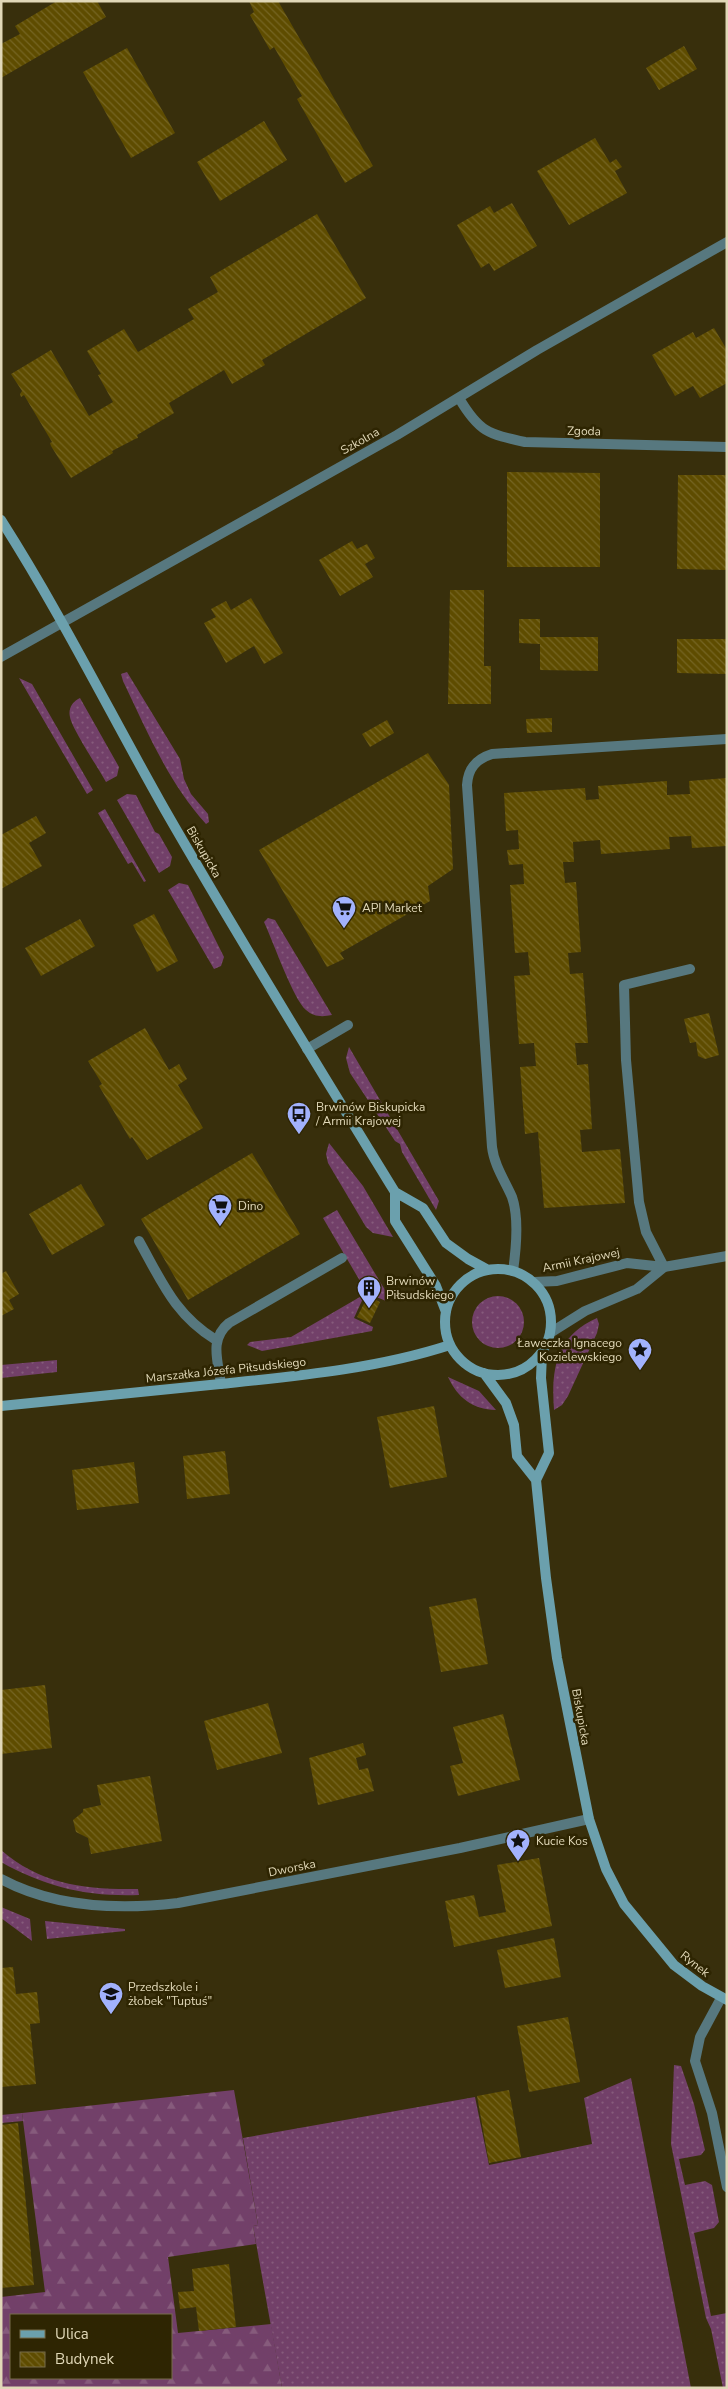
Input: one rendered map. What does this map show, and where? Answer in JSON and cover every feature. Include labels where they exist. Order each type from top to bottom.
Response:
[{"type":"main road","name":"Biskupicka","points":[[1,520],[63,622],[164,808],[258,970],[395,1192],[423,1208],[446,1242],[468,1259],[488,1270]]},
{"type":"main road","points":[[395,1192],[395,1221],[436,1286],[446,1312]]},
{"type":"main road","points":[[484,1373],[506,1403],[514,1425],[517,1456],[536,1480],[549,1453],[541,1378],[542,1353],[550,1333],[551,1324],[549,1306],[534,1282],[513,1271],[488,1270],[471,1276],[457,1288],[446,1312],[445,1329],[450,1345],[468,1366],[484,1373],[495,1375],[516,1372],[526,1367],[542,1353]]},
{"type":"main road","name":"Marszałka Józefa Piłsudskiego","points":[[1,1406],[221,1384],[363,1366],[450,1345]]},
{"type":"main road","name":"Biskupicka","points":[[536,1480],[557,1658],[589,1819],[606,1868],[624,1904],[653,1942]]},
{"type":"main road","name":"Rynek","points":[[653,1942],[674,1965],[724,1999]]},
{"type":"street","name":"Szkolna","points":[[1,657],[388,440],[727,242]]},
{"type":"street","name":"Zgoda","points":[[459,398],[474,421],[493,435],[525,442],[727,446]]},
{"type":"street","points":[[513,1271],[516,1240],[514,1204],[494,1158],[492,1146],[468,785],[469,773],[475,763],[492,754],[727,739]]},
{"type":"street","points":[[664,1267],[646,1232],[639,1202],[626,1060],[624,985],[690,969]]},
{"type":"street","points":[[308,1049],[348,1025]]},
{"type":"street","points":[[139,1242],[174,1303],[186,1318],[216,1340]]},
{"type":"street","name":"Armii Krajowej","points":[[534,1282],[557,1281],[627,1263],[664,1267],[727,1256]]},
{"type":"street","points":[[221,1384],[216,1340],[220,1330],[228,1322],[342,1258]]},
{"type":"street","name":"Armii Krajowej","points":[[550,1333],[585,1311],[637,1289],[664,1267]]},
{"type":"street","name":"Dworska","points":[[1,1879],[45,1898],[75,1903],[127,1906],[161,1905],[460,1848],[589,1819]]},
{"type":"street","points":[[724,1999],[700,2037],[695,2061],[712,2113],[727,2187]]},
{"type":"green space","points":[[127,672],[180,759],[184,779],[191,794],[208,814],[209,822],[206,824],[180,791],[159,756],[123,681],[121,674]]},
{"type":"green space","points":[[19,678],[32,684],[93,790],[87,794]]},
{"type":"green space","points":[[80,698],[119,767],[117,776],[106,782],[80,739],[70,717],[71,706]]},
{"type":"green space","points":[[127,794],[136,795],[155,832],[159,834],[172,857],[170,866],[159,873],[117,800]]},
{"type":"green space","points":[[105,809],[146,881],[144,882],[132,862],[128,864],[98,813]]},
{"type":"green space","points":[[179,883],[188,885],[224,957],[221,966],[214,969],[168,890]]},
{"type":"green space","points":[[268,918],[275,920],[332,1015],[315,1015],[306,1010],[301,1004],[289,982],[264,922]]},
{"type":"green space","points":[[349,1047],[439,1201],[436,1210],[402,1152],[400,1144],[395,1141],[350,1073],[346,1058]]},
{"type":"green space","points":[[329,1143],[363,1186],[393,1237],[373,1233],[366,1227],[328,1163],[326,1154]]},
{"type":"green space","points":[[337,1210],[388,1295],[386,1301],[367,1293],[323,1218]]},
{"type":"green space","points":[[365,1294],[354,1318],[373,1327],[372,1331],[262,1351],[247,1345],[250,1342],[291,1337]]},
{"type":"green space","points":[[493,1296],[503,1296],[517,1303],[524,1317],[524,1327],[517,1341],[503,1348],[493,1348],[483,1344],[476,1337],[472,1327],[472,1317],[476,1307],[483,1300]]},
{"type":"green space","points":[[597,1318],[599,1324],[597,1333],[568,1396],[562,1405],[554,1410],[555,1368],[559,1355],[573,1334],[583,1325]]},
{"type":"green space","points":[[57,1360],[57,1372],[1,1378],[1,1365]]},
{"type":"green space","points":[[448,1377],[479,1391],[496,1410],[473,1405],[467,1401],[456,1391]]},
{"type":"green space","points":[[1,1850],[16,1862],[49,1878],[83,1886],[138,1889],[139,1895],[85,1892],[51,1884],[17,1871],[1,1862]]},
{"type":"green space","points":[[1,1907],[30,1919],[32,1941],[1,1918]]},
{"type":"green space","points":[[45,1921],[125,1929],[125,1931],[47,1939]]},
{"type":"green space","points":[[674,2065],[681,2066],[694,2104],[705,2150],[701,2155],[679,2159],[685,2185],[705,2181],[712,2185],[719,2222],[714,2228],[694,2233],[711,2316],[727,2313],[727,2388],[723,2388],[711,2329],[706,2318],[671,2144]]},
{"type":"green space","points":[[631,2078],[691,2388],[282,2388],[253,2226],[258,2225],[243,2138],[475,2097],[489,2165],[592,2144],[584,2098]]},
{"type":"green space","points":[[234,2090],[258,2225],[253,2226],[256,2244],[168,2257],[178,2333],[271,2324],[282,2388],[1,2388],[1,2297],[45,2292],[22,2113]]},
{"type":"green space","points":[[22,2113],[23,2121],[1,2123],[1,2115]]},
{"type":"building","points":[[57,1],[97,1],[106,17],[1,78],[1,44],[20,34],[15,26]]},
{"type":"building","points":[[249,1],[278,1],[373,166],[345,183],[297,99],[302,96],[274,47],[270,50],[250,15],[254,12]]},
{"type":"building","points":[[684,46],[697,69],[659,90],[646,68]]},
{"type":"building","points":[[127,48],[175,133],[131,158],[83,72]]},
{"type":"building","points":[[264,121],[287,160],[220,201],[197,162]]},
{"type":"building","points":[[595,138],[610,163],[616,159],[622,167],[615,171],[627,193],[569,225],[537,171]]},
{"type":"building","points":[[512,203],[537,246],[494,271],[489,263],[481,268],[457,225],[490,206],[494,213]]},
{"type":"building","points":[[317,214],[366,298],[262,360],[265,365],[232,384],[224,370],[169,403],[174,413],[137,435],[138,438],[112,451],[113,453],[71,478],[51,446],[50,443],[52,442],[24,395],[21,397],[22,391],[11,374],[51,350],[89,416],[113,402],[98,375],[101,374],[87,351],[124,329],[138,352],[194,319],[188,309],[218,292],[210,277]]},
{"type":"building","points":[[714,328],[727,350],[727,383],[700,398],[693,386],[675,396],[652,355],[693,332],[696,338]]},
{"type":"building","points":[[507,472],[600,473],[600,567],[507,567]]},
{"type":"building","points":[[678,475],[727,475],[727,570],[677,569]]},
{"type":"building","points":[[352,541],[357,549],[367,544],[375,558],[365,564],[373,577],[340,596],[319,560]]},
{"type":"building","points":[[450,590],[484,590],[484,666],[491,666],[491,704],[448,704]]},
{"type":"building","points":[[251,598],[283,653],[264,664],[254,646],[226,663],[204,623],[216,617],[211,609],[226,601],[231,610]]},
{"type":"building","points":[[519,619],[540,619],[540,637],[598,637],[598,671],[540,670],[540,644],[519,643]]},
{"type":"building","points":[[677,639],[727,639],[727,674],[677,673]]},
{"type":"building","points":[[552,718],[552,732],[527,733],[526,719]]},
{"type":"building","points":[[387,720],[394,733],[370,747],[362,734]]},
{"type":"building","points":[[428,753],[449,785],[453,869],[428,886],[430,901],[340,953],[344,959],[327,967],[259,850]]},
{"type":"building","points":[[727,778],[727,846],[692,848],[691,836],[669,837],[670,849],[601,854],[600,840],[573,842],[574,862],[563,862],[565,883],[576,882],[581,952],[568,953],[570,974],[583,973],[588,1043],[575,1043],[577,1065],[588,1064],[592,1129],[580,1130],[582,1152],[620,1149],[625,1203],[544,1208],[538,1132],[525,1134],[520,1067],[536,1066],[534,1043],[519,1044],[514,976],[530,975],[528,952],[515,953],[510,885],[524,884],[523,864],[509,865],[507,850],[519,849],[518,830],[506,831],[504,793],[585,788],[586,800],[599,799],[598,786],[667,781],[667,795],[690,794],[689,781]]},
{"type":"building","points":[[36,816],[46,833],[29,843],[42,866],[1,889],[1,835]]},
{"type":"building","points":[[154,914],[178,961],[157,972],[133,925]]},
{"type":"building","points":[[80,919],[95,946],[41,976],[25,948]]},
{"type":"building","points":[[709,1013],[719,1055],[705,1059],[698,1056],[696,1042],[690,1043],[684,1019]]},
{"type":"building","points":[[145,1028],[169,1070],[179,1064],[187,1079],[178,1085],[203,1128],[147,1160],[132,1137],[130,1139],[99,1086],[102,1084],[88,1061]]},
{"type":"building","name":"Dino","points":[[252,1153],[300,1234],[188,1300],[141,1219]]},
{"type":"building","points":[[81,1184],[105,1225],[52,1255],[29,1214]]},
{"type":"building","points":[[6,1271],[19,1294],[9,1300],[14,1309],[1,1316],[1,1274]]},
{"type":"building","name":"Brwinów Piłsudskiego","points":[[368,1296],[380,1302],[370,1323],[357,1317]]},
{"type":"building","points":[[434,1406],[447,1477],[390,1488],[377,1417]]},
{"type":"building","points":[[225,1451],[230,1494],[187,1499],[183,1456]]},
{"type":"building","points":[[134,1462],[139,1503],[77,1510],[72,1470]]},
{"type":"building","points":[[476,1598],[488,1664],[441,1672],[429,1607]]},
{"type":"building","points":[[45,1685],[52,1748],[1,1754],[1,1690]]},
{"type":"building","points":[[268,1703],[282,1753],[217,1770],[204,1721]]},
{"type":"building","points":[[503,1714],[520,1780],[458,1796],[450,1766],[463,1763],[453,1727]]},
{"type":"building","points":[[363,1743],[366,1755],[356,1758],[359,1770],[368,1768],[374,1791],[318,1805],[309,1758]]},
{"type":"building","points":[[150,1776],[162,1841],[91,1854],[88,1838],[76,1832],[73,1820],[83,1812],[83,1809],[101,1805],[97,1785]]},
{"type":"building","points":[[539,1858],[552,1926],[454,1947],[445,1901],[474,1895],[479,1917],[506,1912],[497,1865]]},
{"type":"building","points":[[554,1938],[561,1977],[505,1988],[497,1950]]},
{"type":"building","points":[[13,1967],[16,1994],[37,1992],[40,2023],[30,2024],[36,2084],[1,2087],[1,1968]]},
{"type":"building","points":[[568,2017],[580,2082],[529,2092],[517,2026]]},
{"type":"building","points":[[509,2090],[521,2157],[489,2163],[477,2096]]},
{"type":"building","points":[[18,2123],[34,2285],[1,2288],[1,2125]]},
{"type":"building","points":[[229,2264],[236,2327],[199,2331],[196,2307],[180,2309],[178,2292],[194,2291],[192,2269]]},
{"type":"place","name":"API Market","points":[[344,929]]},
{"type":"place","name":"Brwinów Biskupicka / Armii Krajowej","points":[[299,1135]]},
{"type":"place","name":"Dino","points":[[220,1227]]},
{"type":"place","name":"Brwinów Piłsudskiego","points":[[369,1309]]},
{"type":"place","name":"Ławeczka Ignacego Kozielewskiego","points":[[640,1371]]},
{"type":"place","name":"Kucie Kos","points":[[518,1862]]},
{"type":"place","name":"Przedszkole i żłobek \"Tuptuś\"","points":[[111,2015]]}]
